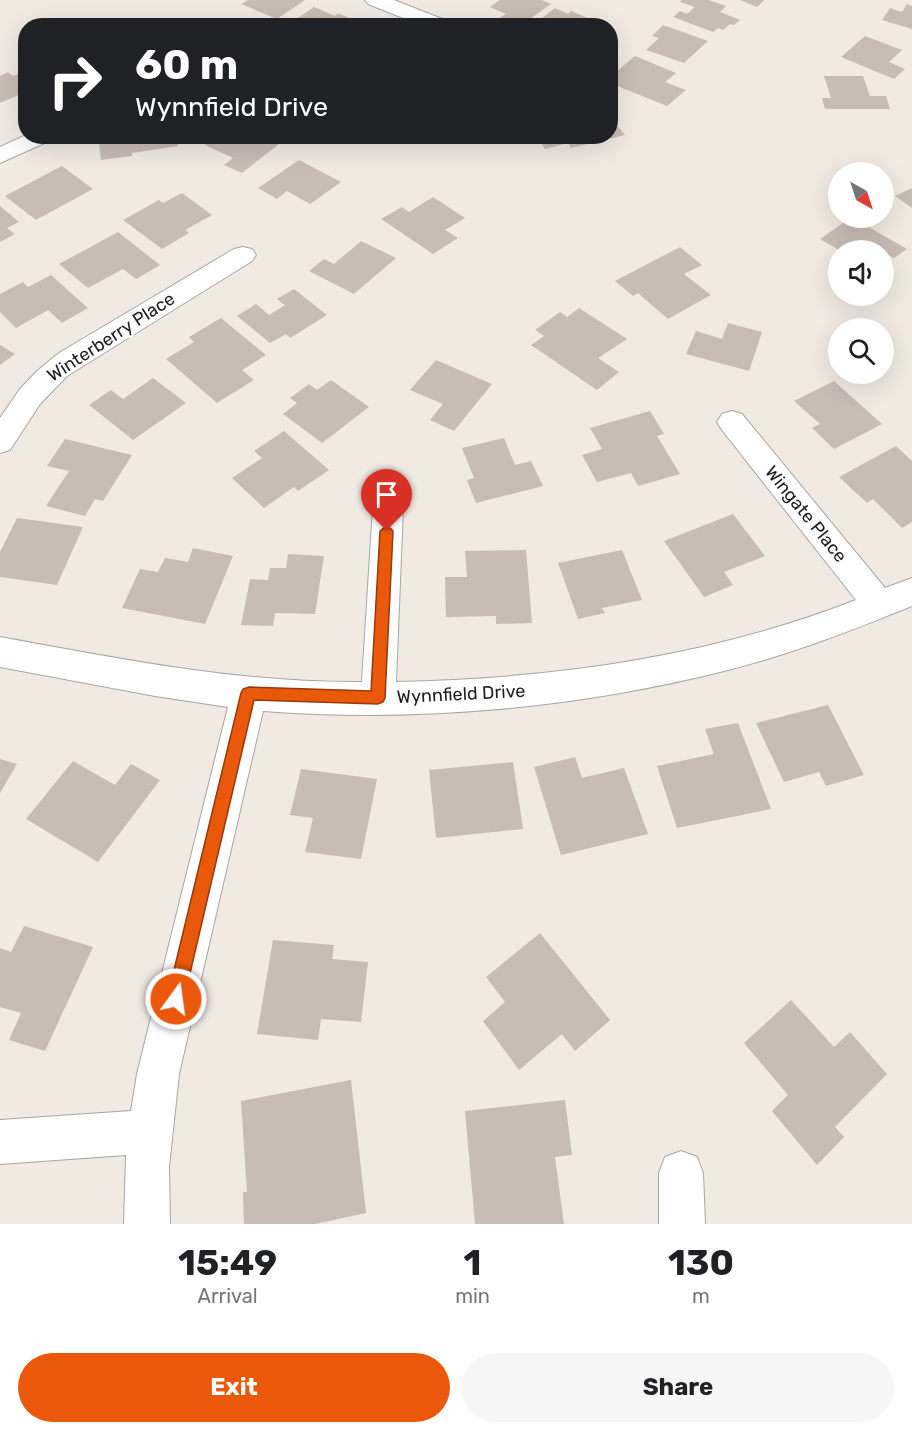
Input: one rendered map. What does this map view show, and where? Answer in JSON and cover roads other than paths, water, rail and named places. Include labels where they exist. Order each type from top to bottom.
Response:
[{"type":"street","points":[[375,0],[421,18]]},
{"type":"street","points":[[0,156],[25,144]]},
{"type":"street","name":"Winterberry Place","points":[[0,442],[30,395],[46,376],[80,353],[243,255]]},
{"type":"street","name":"Wingate Place","points":[[732,422],[880,606]]},
{"type":"street","points":[[378,698],[388,507]]},
{"type":"street","name":"Wynnfield Drive","points":[[0,652],[185,685],[249,693],[378,698],[546,690],[630,677],[751,650],[880,606],[912,592]]},
{"type":"street","points":[[147,1224],[146,1179],[149,1132],[158,1074],[249,693]]},
{"type":"street","points":[[0,1142],[149,1132]]},
{"type":"street","points":[[681,1173],[682,1224]]}]
